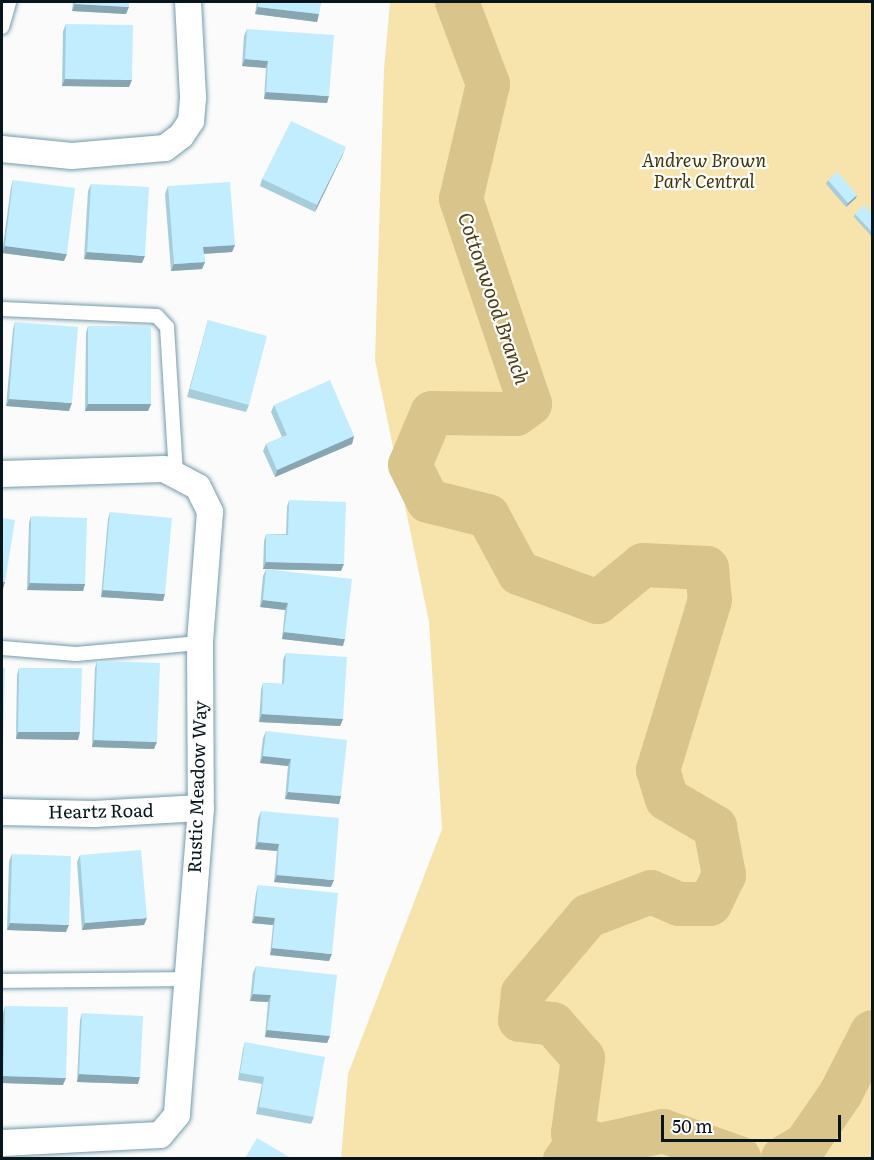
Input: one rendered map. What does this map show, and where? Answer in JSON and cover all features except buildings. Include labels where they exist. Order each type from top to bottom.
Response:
[{"type":"street","points":[[2,149],[72,156],[165,148],[181,136],[191,121],[188,2]]},
{"type":"street","points":[[2,474],[164,469],[176,475]]},
{"type":"street","name":"Rustic Meadow Way","points":[[2,1143],[160,1135],[177,1115],[201,807],[200,643],[210,512],[198,487],[176,475]]},
{"type":"street","name":"Heartz Road","points":[[2,812],[94,814],[201,807]]},
{"type":"lane","points":[[2,27],[9,2]]},
{"type":"lane","points":[[2,309],[157,316],[167,327],[176,475]]},
{"type":"lane","points":[[2,648],[76,654],[200,643]]},
{"type":"lane","points":[[2,981],[187,980]]},
{"type":"green space","name":"Andrew Brown Park Central","points":[[390,2],[872,2],[872,1158],[341,1158],[348,1074],[442,829],[429,622],[375,360],[384,69]]},
{"type":"waterway","name":"Cottonwood Branch","points":[[457,2],[488,84],[461,199],[530,404],[516,414],[432,413],[410,465],[428,501],[488,516],[519,573],[598,602],[643,565],[707,568],[710,600],[658,770],[667,799],[715,827],[724,875],[710,904],[679,904],[651,892],[588,916],[523,993],[520,1020],[553,1024],[583,1058],[573,1133],[597,1146],[663,1131],[739,1158]]},
{"type":"waterway","name":"Cottonwood Branch","points":[[783,1158],[806,1144],[841,1093],[872,1032]]},
{"type":"waterway","points":[[556,1158],[573,1133]]}]
